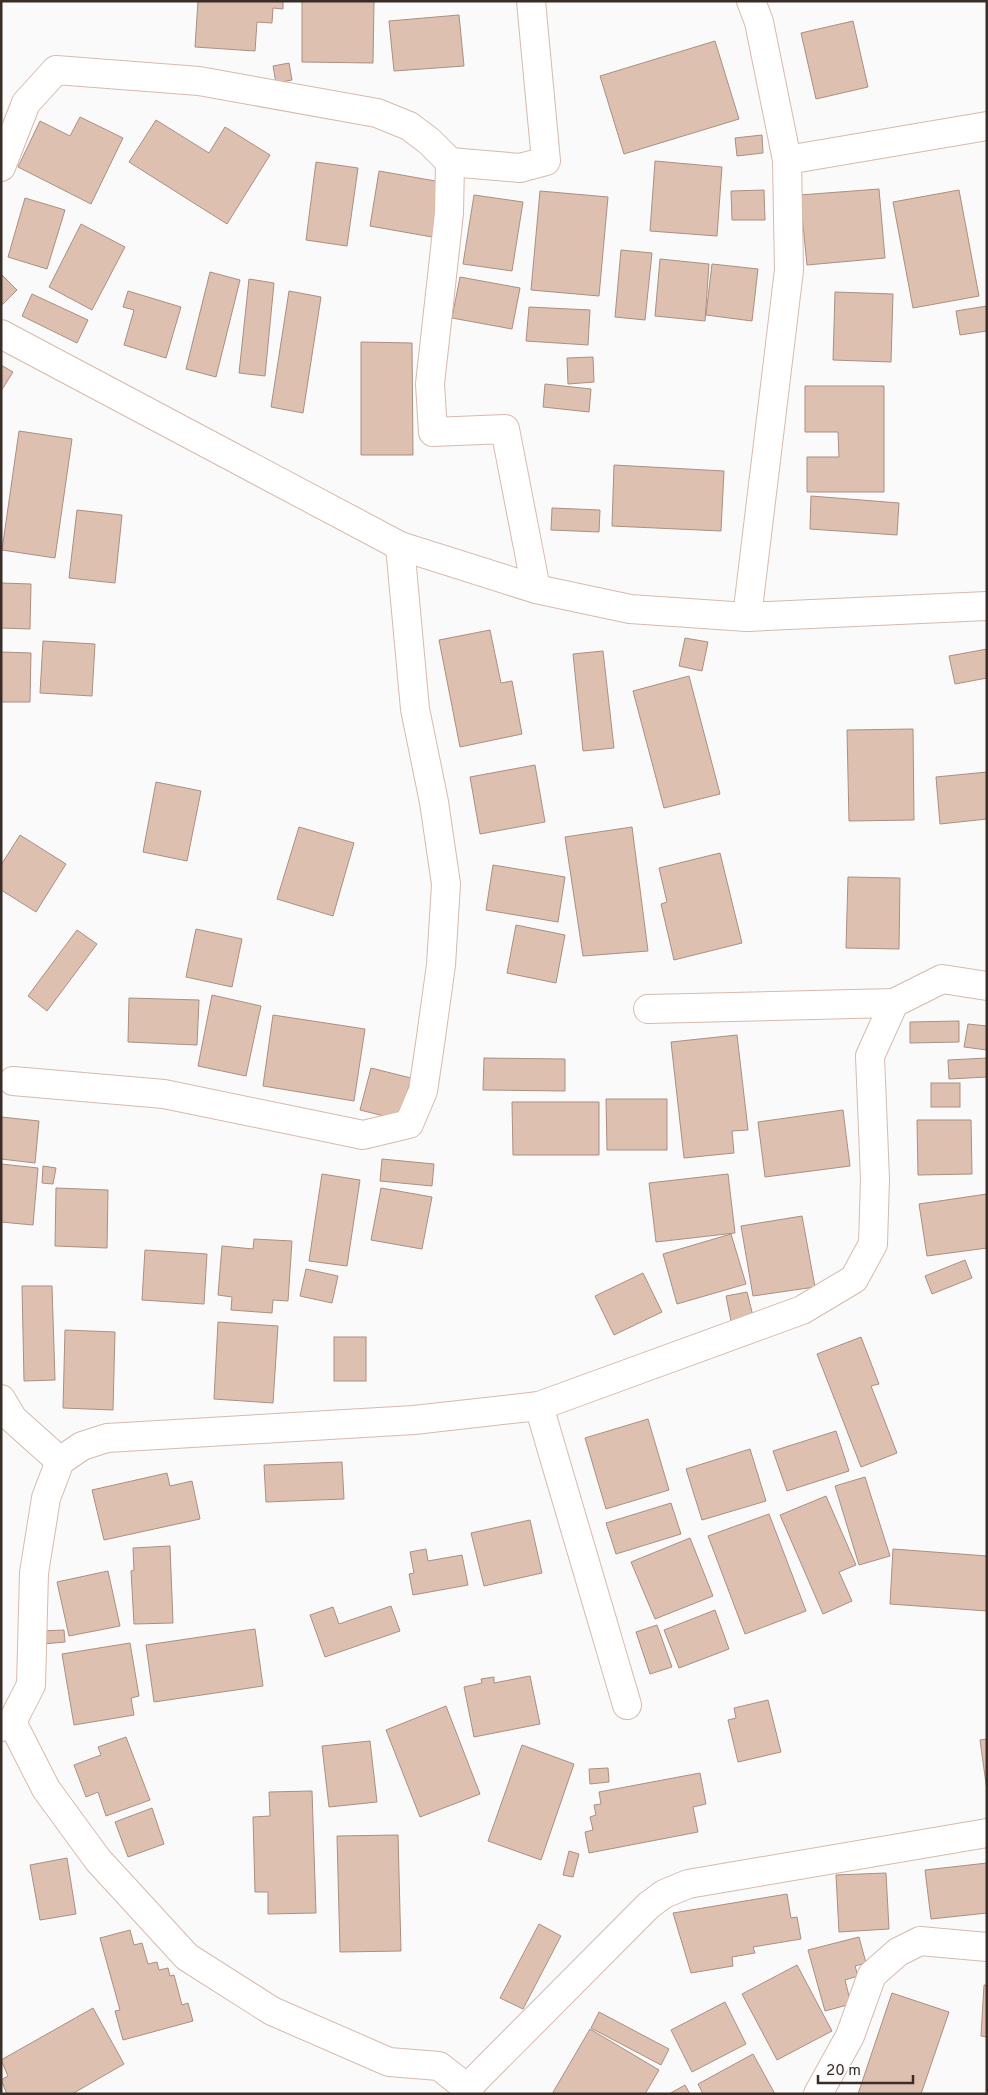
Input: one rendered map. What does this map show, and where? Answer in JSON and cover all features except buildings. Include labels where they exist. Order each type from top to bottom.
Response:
[{"type":"street","points":[[1,167],[26,103],[56,70],[200,82],[377,113],[409,126],[429,141],[450,162],[520,168],[546,161],[531,1]]},
{"type":"street","points":[[747,618],[789,270],[787,160],[759,22],[751,1]]},
{"type":"street","points":[[787,160],[987,126]]},
{"type":"street","points":[[450,162],[449,214],[430,384],[433,432],[505,430],[536,589]]},
{"type":"street","points":[[1,334],[400,546],[536,589],[630,609],[747,618],[987,606]]},
{"type":"street","points":[[13,1081],[164,1094],[363,1136],[409,1124],[423,1091],[426,1072],[441,965],[446,884],[434,802],[415,709],[400,546]]},
{"type":"street","points":[[648,1009],[894,1003],[942,979],[987,986]]},
{"type":"street","points":[[894,1003],[870,1056],[875,1179],[873,1244],[854,1279],[802,1310],[539,1406],[414,1420],[107,1438],[82,1446],[60,1461],[46,1498],[34,1573],[31,1685],[7,1725],[46,1788],[98,1860],[186,1957],[272,2012],[389,2062],[439,2066],[469,2091],[649,1905],[664,1894],[688,1884],[987,1833]]},
{"type":"street","points":[[1,1399],[13,1419],[60,1461]]},
{"type":"street","points":[[539,1406],[627,1705]]},
{"type":"street","points":[[818,2094],[850,2036],[872,1974],[898,1952],[920,1941],[987,1947]]}]
